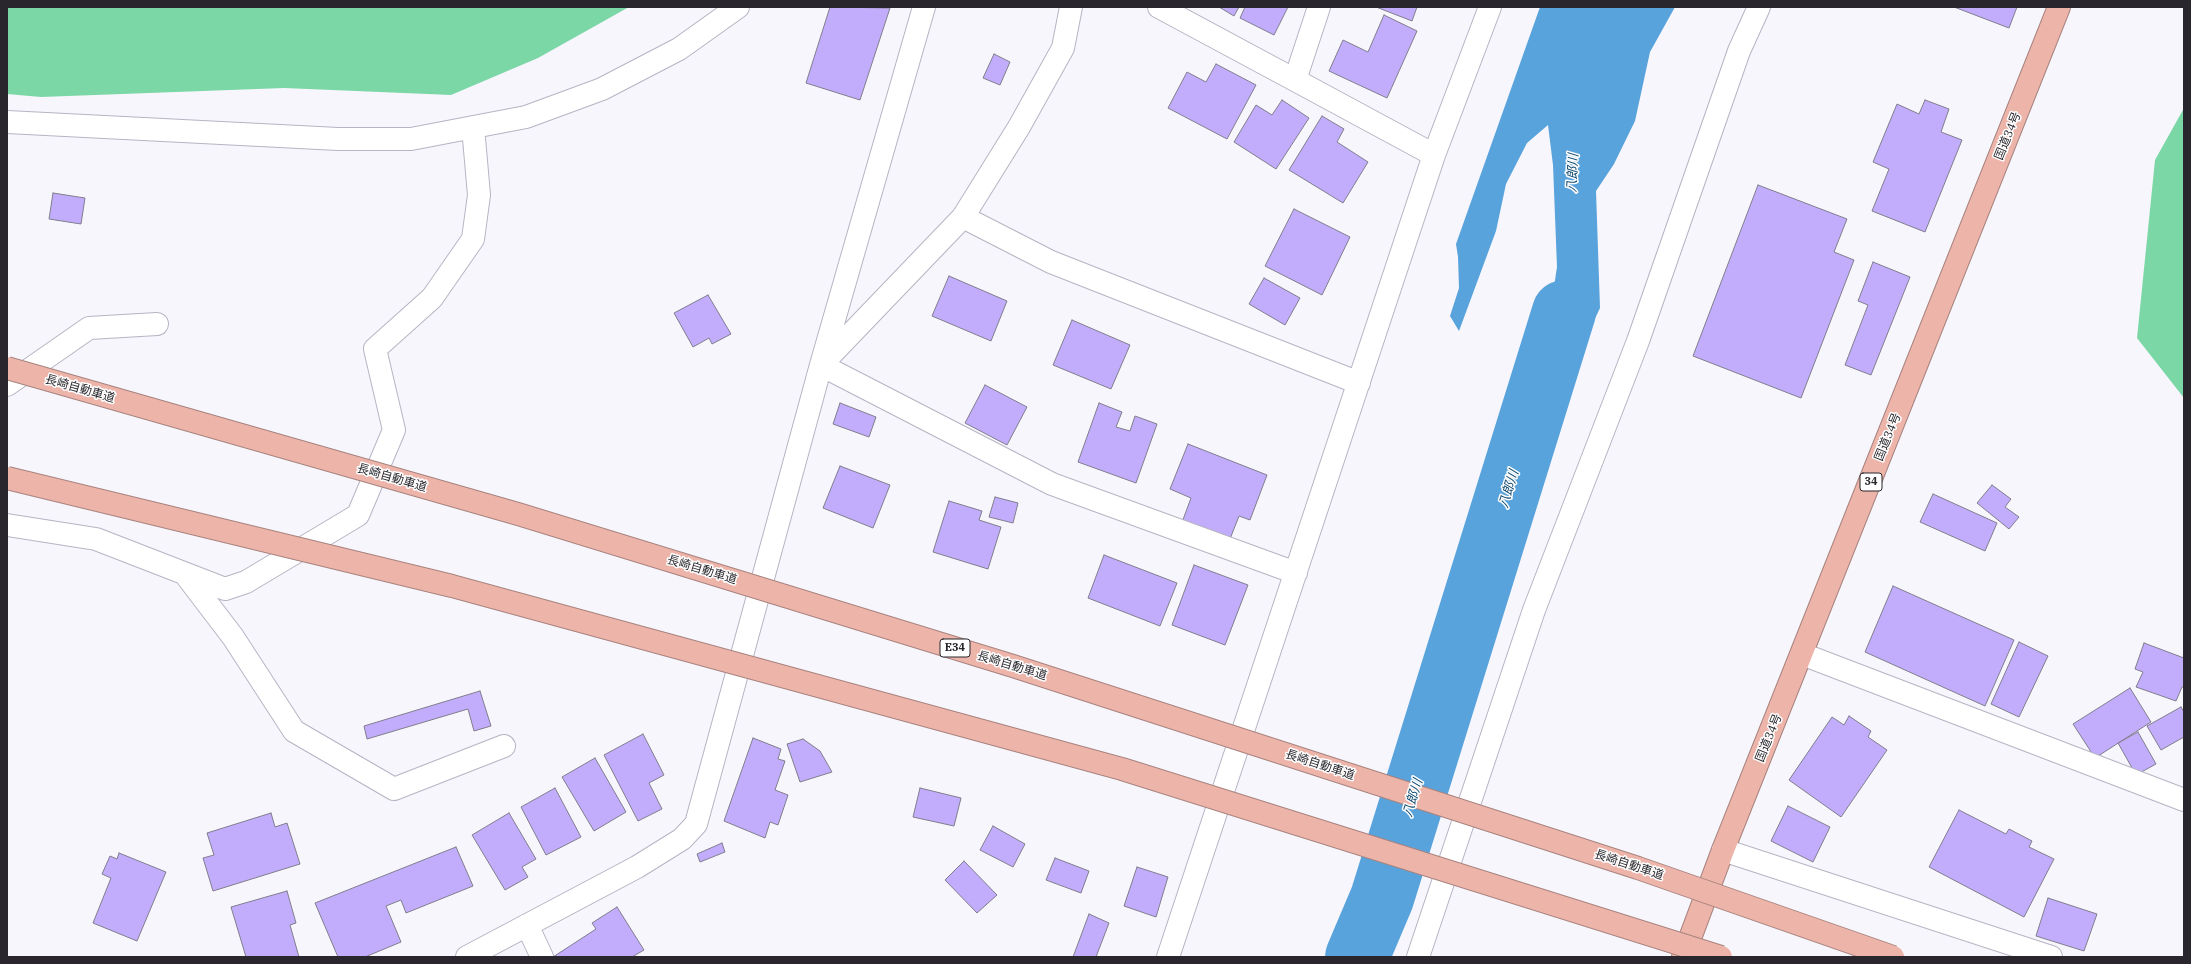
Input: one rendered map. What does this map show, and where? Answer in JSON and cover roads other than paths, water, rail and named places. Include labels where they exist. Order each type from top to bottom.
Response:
[{"type":"highway","name":"国道34号","points":[[1683,957],[1723,850],[2059,7]]},
{"type":"highway","name":"長崎自動車道","points":[[7,368],[518,514],[1006,664],[1638,868],[1893,957]]},
{"type":"highway","points":[[7,478],[452,586],[1122,769],[1721,957]]},
{"type":"street","points":[[7,122],[338,139],[410,139],[526,117],[602,89],[679,48],[738,7]]},
{"type":"street","points":[[466,957],[637,867],[682,839],[696,824],[821,365],[924,7]]},
{"type":"street","points":[[821,365],[963,217],[1019,127],[1063,48],[1071,7]]},
{"type":"street","points":[[1159,7],[1434,155]]},
{"type":"street","points":[[1295,80],[1320,7]]},
{"type":"street","points":[[1168,957],[1434,155],[1490,7]]},
{"type":"street","points":[[1418,957],[1534,610],[1638,341],[1739,51],[1760,7]]},
{"type":"street","points":[[7,525],[96,539],[225,589],[246,582],[358,515],[394,430],[375,349],[432,298],[473,239],[479,195],[473,127]]},
{"type":"street","points":[[963,217],[1051,262],[1359,383]]},
{"type":"street","points":[[7,385],[89,328],[157,324]]},
{"type":"street","points":[[821,365],[1052,484],[1296,573]]},
{"type":"street","points":[[185,574],[233,637],[294,731],[394,789],[504,746]]},
{"type":"street","points":[[1802,654],[2184,800]]},
{"type":"street","points":[[1723,850],[2051,957]]},
{"type":"street","points":[[527,925],[542,957]]},
{"type":"water","points":[[1540,7],[1675,7],[1650,52],[1635,121],[1614,164],[1596,191],[1600,308],[1528,460],[1557,267],[1553,165],[1548,125],[1527,143],[1506,184],[1496,231],[1459,331],[1450,316],[1459,288],[1456,244]]},
{"type":"waterway","name":"八郎川","points":[[1357,957],[1382,898],[1564,312]]}]
